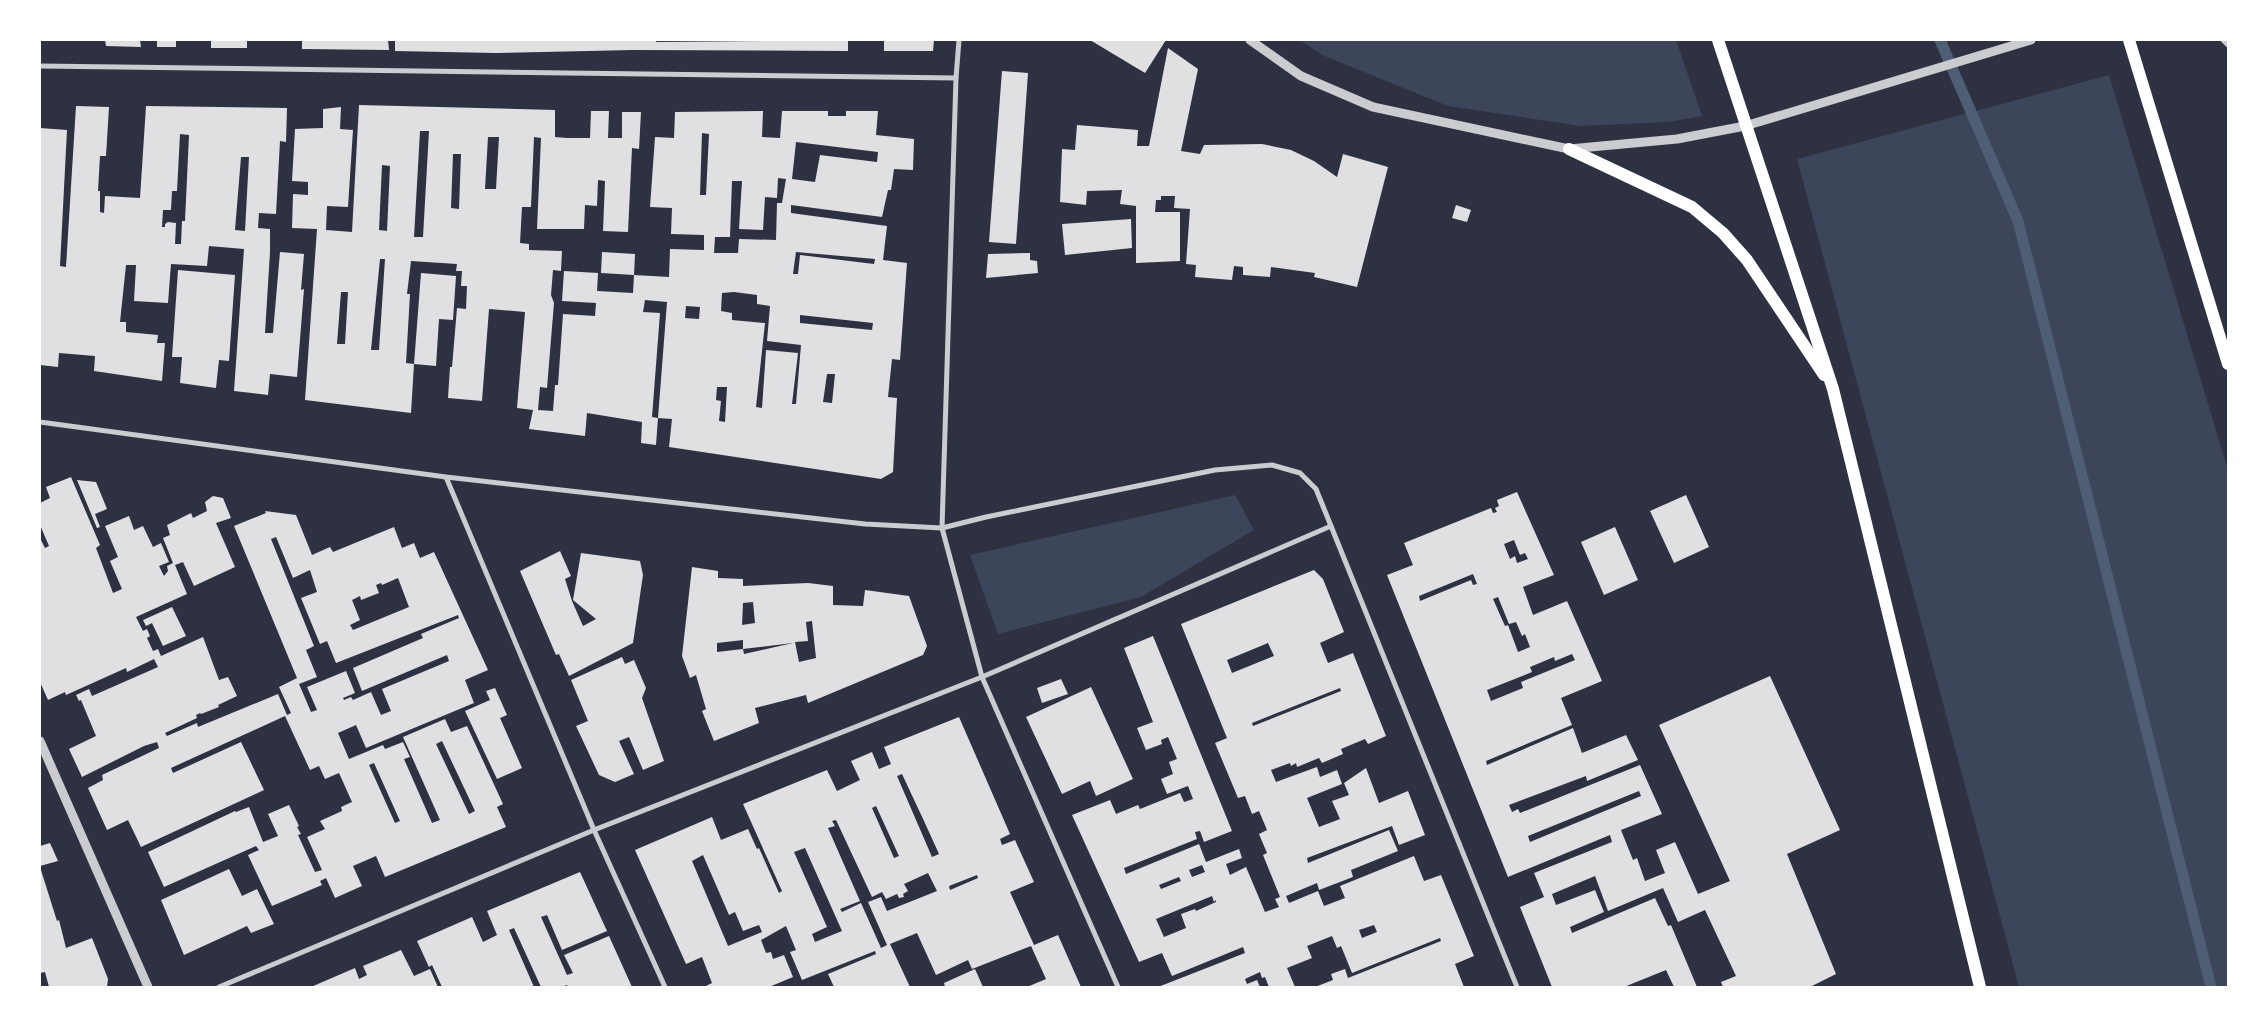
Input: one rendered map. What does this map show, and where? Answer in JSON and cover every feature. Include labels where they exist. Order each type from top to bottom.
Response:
[{"type":"main road","points":[[1718,40],[1833,389],[1980,987]]},
{"type":"main road","points":[[2129,40],[2228,364]]},
{"type":"main road","points":[[1570,149],[1692,207],[1723,233],[1747,260],[1833,389]]},
{"type":"street","points":[[959,40],[956,78],[942,528],[982,677],[1118,987]]},
{"type":"street","points":[[1250,40],[1301,76],[1373,107],[1570,149],[1677,139],[1745,126],[2031,40]]},
{"type":"street","points":[[2223,40],[2228,45]]},
{"type":"street","points":[[40,66],[956,78]]},
{"type":"street","points":[[40,422],[446,477],[865,524],[942,528],[986,517],[1215,470],[1272,465],[1300,473],[1316,489],[1332,526],[1518,987]]},
{"type":"street","points":[[446,477],[594,830],[666,987]]},
{"type":"street","points":[[219,987],[594,830],[982,677],[1332,526]]},
{"type":"street","points":[[40,742],[148,987]]},
{"type":"shaded area","points":[[1300,40],[1676,40],[1702,116],[1668,122],[1580,126],[1448,106],[1322,55]]},
{"type":"shaded area","points":[[2109,75],[2228,470],[2228,987],[2019,987],[1797,159]]},
{"type":"shaded area","points":[[1235,495],[1254,530],[1141,597],[998,634],[970,555]]},
{"type":"building","points":[[105,40],[140,40],[141,47],[106,46]]},
{"type":"building","points":[[157,40],[176,40],[176,47],[157,47]]},
{"type":"building","points":[[211,40],[247,40],[247,48],[211,48]]},
{"type":"building","points":[[302,40],[388,40],[389,50],[302,49]]},
{"type":"building","points":[[395,40],[656,40],[656,42],[848,40],[848,51],[633,50],[495,53],[395,51]]},
{"type":"building","points":[[884,40],[934,40],[933,51],[884,51]]},
{"type":"building","points":[[1090,40],[1166,40],[1145,73]]},
{"type":"building","points":[[1168,48],[1198,69],[1181,151],[1200,154],[1204,145],[1262,144],[1291,150],[1314,161],[1337,177],[1343,154],[1388,167],[1357,287],[1314,277],[1315,273],[1271,267],[1270,277],[1243,275],[1243,267],[1234,266],[1232,280],[1195,277],[1196,265],[1186,264],[1190,209],[1174,208],[1175,196],[1161,196],[1161,200],[1156,200],[1155,212],[1180,212],[1180,261],[1136,263],[1136,206],[1120,204],[1122,190],[1087,191],[1086,205],[1060,202],[1062,149],[1075,150],[1077,125],[1138,130],[1137,146],[1149,146]]},
{"type":"building","points":[[1002,71],[1028,73],[1016,244],[989,242]]},
{"type":"building","points":[[359,105],[555,110],[555,137],[567,138],[590,138],[591,111],[609,111],[608,138],[622,138],[622,112],[641,112],[639,149],[632,148],[628,232],[603,231],[605,181],[598,180],[597,206],[585,205],[584,229],[537,229],[541,138],[534,137],[531,207],[522,207],[520,243],[529,244],[529,250],[562,251],[561,271],[553,270],[551,295],[554,303],[547,388],[540,387],[538,410],[553,411],[555,385],[558,385],[563,314],[595,316],[596,303],[562,301],[564,271],[598,273],[597,291],[633,293],[634,275],[669,277],[670,249],[704,250],[704,235],[671,234],[672,208],[650,207],[655,137],[674,138],[675,112],[763,111],[762,137],[780,138],[782,111],[828,111],[828,116],[846,116],[846,111],[878,111],[876,135],[914,139],[913,170],[894,169],[891,190],[888,190],[882,217],[791,205],[791,213],[887,226],[883,260],[907,263],[900,360],[892,359],[888,397],[897,398],[893,472],[881,479],[669,447],[672,419],[658,418],[656,445],[641,443],[642,422],[587,413],[585,436],[529,429],[533,410],[517,408],[525,312],[489,309],[482,401],[448,398],[457,308],[466,309],[467,286],[461,286],[462,271],[456,271],[457,264],[411,261],[407,294],[410,294],[406,363],[414,364],[411,413],[305,400],[317,229],[292,228],[293,194],[308,195],[308,182],[292,181],[295,129],[323,128],[323,109],[341,107],[340,129],[353,130],[348,207],[327,206],[326,230],[352,232]],"holes":[[[420,131],[429,131],[423,237],[414,237]],[[702,133],[709,134],[706,195],[700,195]],[[488,137],[499,137],[496,189],[485,189]],[[796,142],[878,152],[877,162],[820,155],[815,182],[792,179]],[[453,154],[461,154],[459,209],[451,208]],[[382,165],[390,166],[387,231],[379,230]],[[778,178],[786,179],[782,203],[777,203],[776,240],[739,239],[738,253],[714,253],[715,237],[730,237],[732,181],[742,181],[739,229],[763,230],[765,197],[777,198]],[[796,252],[875,259],[874,264],[800,255],[798,274],[793,274]],[[380,259],[385,259],[379,350],[371,350]],[[341,292],[348,292],[345,344],[337,344]],[[734,292],[757,295],[757,304],[770,306],[767,341],[801,345],[796,404],[792,404],[798,353],[766,350],[762,408],[756,407],[765,323],[732,320],[732,313],[721,311],[722,293]],[[645,300],[667,302],[658,418],[652,417],[660,313],[643,312]],[[686,306],[700,307],[699,319],[685,318]],[[800,315],[873,323],[872,330],[800,323]],[[827,374],[835,374],[832,403],[823,402]],[[717,387],[727,387],[725,422],[719,421],[721,401],[716,400]]]},
{"type":"building","points":[[76,106],[109,107],[106,156],[100,156],[98,191],[100,191],[100,212],[104,213],[105,196],[140,198],[146,106],[287,108],[286,142],[280,141],[276,214],[259,213],[258,228],[270,229],[265,333],[273,333],[280,252],[304,254],[301,290],[304,289],[297,377],[270,374],[268,395],[234,391],[244,249],[209,246],[207,266],[171,264],[168,303],[134,301],[136,265],[126,265],[120,322],[126,322],[126,332],[158,335],[157,343],[165,343],[162,381],[94,371],[95,356],[59,353],[58,367],[40,365],[40,128],[67,130],[60,266],[66,267]],"holes":[[[180,134],[189,135],[185,221],[182,221],[181,244],[175,244],[176,223],[168,222],[165,224],[165,227],[162,227],[163,210],[171,210],[172,191],[177,191]],[[241,157],[249,157],[245,231],[235,230]]]},
{"type":"building","points":[[1456,205],[1471,210],[1467,222],[1452,218]]},
{"type":"building","points":[[1131,219],[1132,248],[1065,255],[1062,224]]},
{"type":"building","points":[[602,252],[635,254],[634,275],[601,273]]},
{"type":"building","points":[[1030,253],[1030,260],[1037,261],[1038,273],[986,278],[988,254]]},
{"type":"building","points":[[178,270],[235,275],[229,361],[219,360],[216,388],[180,383],[182,357],[172,357]]},
{"type":"building","points":[[421,273],[456,276],[453,320],[439,319],[436,366],[414,364]]},
{"type":"building","points":[[71,477],[100,545],[96,548],[113,593],[122,589],[110,561],[118,557],[105,526],[129,516],[134,530],[143,526],[153,547],[161,543],[169,562],[159,566],[164,576],[168,571],[167,566],[173,563],[163,538],[170,535],[167,525],[191,513],[193,518],[207,511],[205,502],[213,496],[223,498],[231,518],[216,523],[235,567],[194,586],[183,562],[175,565],[187,594],[136,617],[143,631],[147,629],[150,636],[147,638],[153,651],[158,649],[161,656],[203,637],[219,680],[228,677],[237,696],[218,705],[219,707],[196,715],[197,718],[165,733],[167,736],[197,723],[198,727],[278,694],[287,715],[291,713],[279,687],[297,678],[234,526],[266,513],[265,511],[296,515],[312,555],[330,547],[333,552],[394,527],[402,548],[414,543],[420,558],[434,552],[488,670],[465,680],[474,703],[366,748],[356,725],[338,733],[349,759],[383,745],[385,749],[403,742],[410,757],[404,759],[432,823],[440,820],[403,737],[445,719],[451,732],[467,726],[503,804],[497,807],[506,827],[385,877],[376,856],[353,866],[362,886],[335,898],[326,878],[320,881],[322,885],[272,906],[248,855],[259,850],[256,846],[164,887],[148,852],[235,811],[249,807],[263,842],[278,836],[268,814],[289,805],[299,826],[297,827],[301,834],[298,835],[315,872],[322,870],[307,837],[325,829],[320,821],[342,811],[341,807],[352,802],[339,773],[325,779],[319,766],[310,770],[285,716],[171,768],[173,773],[241,742],[264,790],[141,847],[128,820],[107,830],[88,788],[103,780],[102,775],[159,748],[157,742],[144,746],[82,777],[69,749],[96,736],[81,700],[79,701],[76,695],[89,689],[92,696],[158,667],[154,659],[127,672],[126,668],[66,695],[65,692],[48,700],[40,682],[40,538],[45,548],[49,546],[40,525],[40,503],[50,498],[46,487]],"holes":[[[276,537],[293,578],[310,570],[317,592],[301,598],[320,644],[327,641],[336,663],[458,615],[459,618],[421,634],[423,638],[353,668],[362,691],[447,655],[449,661],[382,689],[391,711],[381,715],[371,692],[353,700],[351,697],[344,700],[343,698],[355,693],[346,671],[307,687],[317,710],[311,712],[299,684],[317,677],[306,650],[314,646],[271,539]],[[398,578],[409,607],[353,630],[350,625],[360,620],[352,600],[360,596],[361,600],[379,593],[376,585],[381,583],[382,585]],[[442,741],[475,811],[469,814],[436,744]],[[374,763],[400,821],[395,823],[369,765]]]},
{"type":"building","points":[[77,480],[96,482],[107,509],[95,514],[100,527],[97,528]]},
{"type":"building","points":[[1517,492],[1554,575],[1523,587],[1533,615],[1567,601],[1602,681],[1561,698],[1572,725],[1486,761],[1487,765],[1573,728],[1582,753],[1626,735],[1638,760],[1587,781],[1586,776],[1509,805],[1512,812],[1518,809],[1520,813],[1640,765],[1662,814],[1621,830],[1633,860],[1637,858],[1645,881],[1665,873],[1656,850],[1675,842],[1698,894],[1730,881],[1659,725],[1770,676],[1840,830],[1787,854],[1836,974],[1810,987],[1723,987],[1721,982],[1736,976],[1705,910],[1678,922],[1663,888],[1608,911],[1595,876],[1552,894],[1556,905],[1595,890],[1604,912],[1570,927],[1572,933],[1655,898],[1668,926],[1671,925],[1697,987],[1674,987],[1666,970],[1624,987],[1552,987],[1520,907],[1544,897],[1534,873],[1612,842],[1610,835],[1508,877],[1387,575],[1413,565],[1404,543],[1491,508],[1493,513],[1497,512],[1495,508],[1499,506],[1497,500]],"holes":[[[1514,540],[1520,555],[1525,553],[1528,559],[1517,563],[1515,556],[1510,559],[1504,544]],[[1473,574],[1477,584],[1473,585],[1471,580],[1420,601],[1419,596]],[[1498,597],[1509,624],[1516,622],[1522,636],[1525,634],[1530,647],[1518,652],[1508,625],[1505,626],[1493,599]],[[1572,654],[1575,660],[1521,682],[1523,688],[1491,701],[1487,690],[1532,672],[1530,667],[1554,657],[1555,661]],[[1639,791],[1641,796],[1530,842],[1528,836]]]},
{"type":"building","points":[[1686,495],[1709,547],[1674,563],[1650,511]]},
{"type":"building","points":[[1615,527],[1638,580],[1604,595],[1581,542]]},
{"type":"building","points":[[560,551],[571,576],[565,579],[572,601],[583,626],[596,619],[573,600],[581,553],[640,561],[643,575],[633,643],[569,676],[559,654],[556,655],[520,571]]},
{"type":"building","points":[[692,567],[718,571],[718,578],[743,579],[743,586],[808,583],[833,586],[833,605],[863,606],[865,590],[909,596],[927,646],[923,655],[808,703],[806,695],[755,708],[759,723],[714,741],[702,711],[706,709],[696,675],[690,678],[682,656]],"holes":[[[753,602],[755,623],[742,625],[743,603]],[[812,621],[816,658],[799,662],[795,642],[808,641],[806,622]],[[743,640],[743,649],[717,652],[717,643]],[[793,643],[744,654],[743,649]]]},
{"type":"building","points":[[1314,570],[1323,579],[1344,632],[1320,643],[1328,663],[1353,653],[1386,736],[1368,744],[1365,739],[1341,749],[1343,754],[1322,763],[1319,758],[1297,767],[1296,763],[1291,766],[1290,763],[1271,770],[1276,782],[1317,767],[1320,777],[1337,770],[1342,784],[1307,798],[1319,827],[1340,819],[1332,801],[1349,795],[1344,783],[1366,768],[1379,803],[1408,791],[1425,835],[1399,845],[1392,826],[1307,858],[1308,863],[1389,830],[1398,851],[1351,870],[1353,877],[1319,890],[1317,883],[1286,896],[1289,903],[1318,891],[1324,906],[1345,898],[1340,886],[1414,856],[1424,881],[1441,875],[1474,956],[1455,964],[1464,987],[1315,987],[1333,980],[1331,974],[1345,969],[1348,978],[1441,941],[1440,938],[1352,973],[1341,946],[1337,948],[1332,936],[1307,946],[1312,958],[1287,968],[1295,987],[1269,987],[1265,977],[1262,978],[1260,972],[1245,979],[1247,984],[1257,980],[1260,987],[1158,987],[1245,953],[1243,947],[1172,976],[1162,953],[1139,962],[1072,815],[1110,800],[1116,814],[1138,805],[1140,809],[1180,793],[1184,802],[1193,799],[1188,786],[1167,794],[1161,779],[1173,774],[1169,762],[1177,759],[1168,737],[1161,740],[1162,744],[1146,750],[1137,728],[1153,722],[1124,648],[1153,636],[1232,831],[1204,842],[1200,831],[1195,832],[1197,839],[1124,868],[1126,874],[1199,844],[1206,862],[1239,849],[1242,858],[1226,864],[1230,875],[1246,867],[1265,912],[1279,907],[1275,899],[1280,897],[1263,855],[1267,853],[1259,834],[1267,830],[1259,811],[1252,814],[1245,796],[1238,798],[1215,743],[1227,738],[1181,624]],"holes":[[[1268,643],[1274,656],[1232,673],[1227,660]],[[1340,688],[1341,691],[1253,726],[1252,723]],[[1202,865],[1205,872],[1192,877],[1189,870]],[[1179,877],[1181,881],[1161,889],[1159,885]],[[1212,896],[1214,902],[1216,900],[1216,902],[1196,911],[1195,909],[1181,914],[1186,928],[1164,937],[1156,919]],[[1374,925],[1377,932],[1362,938],[1359,930]]]},
{"type":"building","points":[[172,607],[186,636],[163,646],[152,623],[146,626],[143,620]]},
{"type":"building","points":[[622,657],[625,664],[634,660],[646,688],[642,698],[664,761],[643,770],[629,737],[619,741],[634,774],[615,782],[599,775],[576,726],[588,721],[571,680]]},
{"type":"building","points":[[1061,679],[1068,694],[1042,703],[1037,688]]},
{"type":"building","points":[[1091,687],[1133,779],[1096,796],[1090,781],[1062,794],[1026,717]]},
{"type":"building","points":[[495,688],[507,715],[500,718],[522,768],[497,779],[465,711],[490,700],[486,691]]},
{"type":"building","points":[[959,717],[1010,834],[1000,839],[1002,845],[1015,840],[1034,882],[1010,892],[1034,945],[1058,935],[1081,987],[1027,987],[1046,979],[1031,946],[972,969],[968,960],[936,975],[917,933],[890,944],[910,987],[834,987],[828,974],[876,954],[875,951],[802,980],[790,952],[796,950],[786,926],[761,940],[766,953],[771,952],[773,959],[784,955],[793,977],[769,987],[704,987],[712,983],[702,957],[686,964],[635,850],[712,817],[721,840],[748,829],[757,849],[759,848],[779,893],[782,891],[743,804],[827,770],[837,791],[860,780],[851,761],[872,752],[879,769],[891,764],[884,747]],"holes":[[[902,774],[939,854],[932,857],[897,776]],[[876,806],[899,856],[894,858],[872,808]],[[836,820],[872,897],[882,892],[886,899],[897,894],[899,898],[904,897],[903,894],[908,891],[904,884],[928,873],[937,891],[887,911],[881,897],[868,902],[887,945],[881,948],[861,903],[842,912],[840,909],[860,901],[828,828],[835,826],[832,821]],[[805,848],[842,931],[815,942],[812,934],[827,927],[794,852]],[[703,855],[729,915],[735,912],[743,931],[759,925],[762,932],[728,946],[692,861]],[[977,875],[978,878],[950,890],[949,886]]]},
{"type":"building","points":[[50,843],[58,861],[40,866],[40,846]]},
{"type":"building","points":[[40,867],[57,921],[59,920],[66,948],[92,938],[108,979],[107,987],[49,987],[45,972],[40,973]]},
{"type":"building","points":[[229,869],[242,896],[257,889],[274,924],[251,933],[247,926],[184,955],[161,900]]},
{"type":"building","points":[[580,872],[607,931],[562,950],[547,915],[541,917],[567,975],[573,973],[564,955],[609,936],[632,987],[568,987],[567,985],[562,987],[541,987],[514,928],[509,930],[534,987],[442,987],[432,965],[429,967],[417,941],[472,917],[483,942],[497,935],[487,911]]},
{"type":"building","points":[[401,950],[414,976],[430,969],[438,987],[311,987],[355,968],[359,979],[367,975],[363,966]]},
{"type":"building","points":[[975,969],[983,987],[945,987],[944,983]]},
{"type":"waterway","points":[[1940,40],[2018,221],[2211,987]]}]
